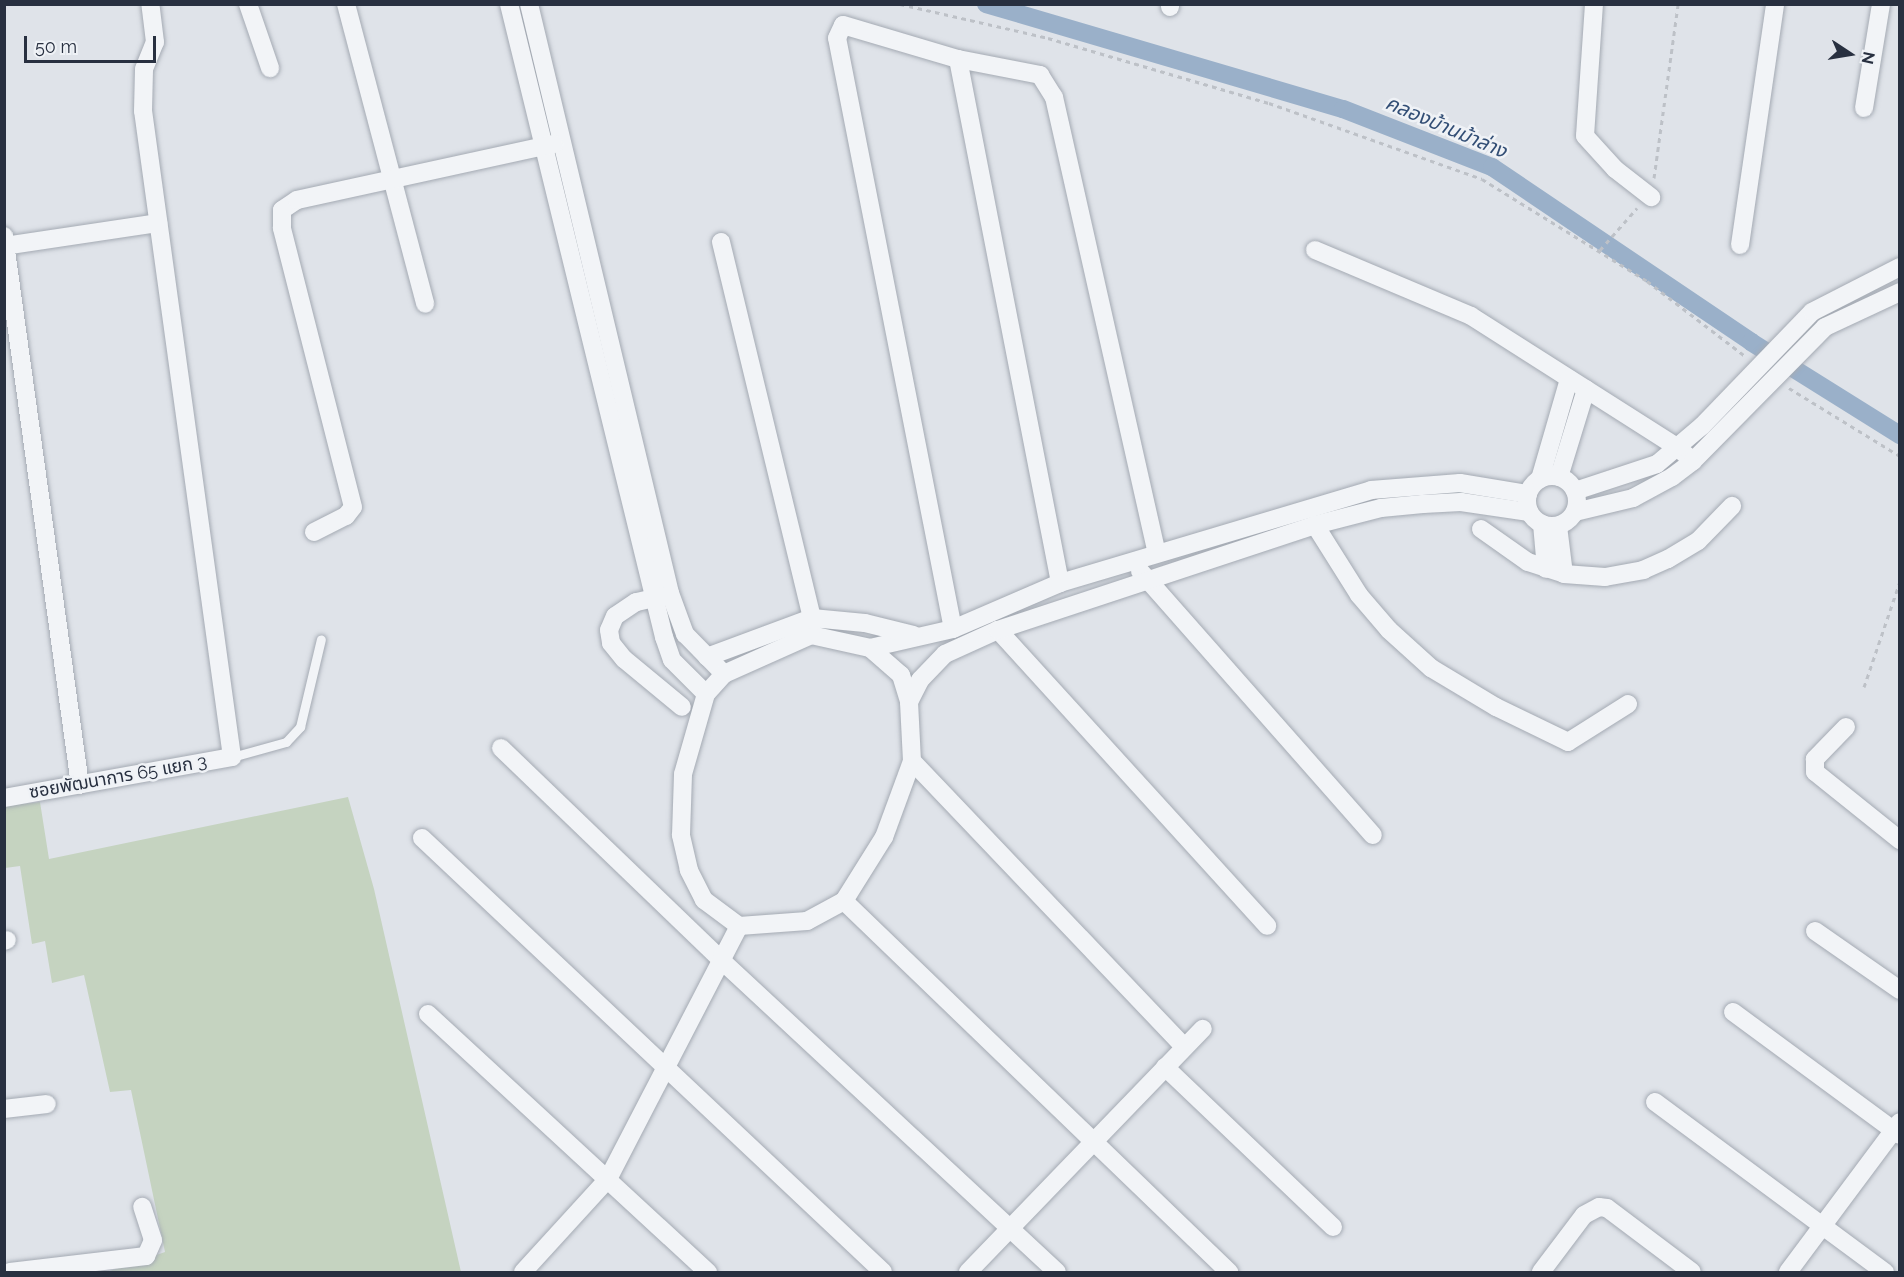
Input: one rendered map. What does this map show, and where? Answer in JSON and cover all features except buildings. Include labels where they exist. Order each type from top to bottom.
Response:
[{"type":"street","points":[[150,4],[155,42],[141,85],[232,757]]},
{"type":"street","points":[[248,4],[270,68]]},
{"type":"street","points":[[346,4],[395,180],[425,304]]},
{"type":"street","points":[[509,4],[542,146],[662,596],[685,634],[724,674]]},
{"type":"street","points":[[1594,4],[1585,136],[1616,169],[1651,197]]},
{"type":"street","points":[[1740,245],[1775,4]]},
{"type":"street","points":[[1864,108],[1881,4]]},
{"type":"street","points":[[512,23],[531,11],[662,596],[672,660],[706,694]]},
{"type":"street","points":[[953,629],[838,30],[843,26],[958,59],[1040,75],[1054,97],[1157,553]]},
{"type":"street","points":[[958,59],[1060,583]]},
{"type":"street","points":[[314,532],[346,516],[353,507],[282,228],[282,210],[297,200],[561,143]]},
{"type":"street","points":[[80,785],[5,243],[158,223]]},
{"type":"street","points":[[721,242],[811,626]]},
{"type":"street","points":[[1315,250],[1471,316],[1678,448],[1693,461]]},
{"type":"street","points":[[1575,491],[1657,464],[1678,448],[1741,381],[1812,312],[1899,267]]},
{"type":"street","points":[[909,702],[920,680],[945,654],[998,630],[1146,579],[1315,525],[1381,508],[1423,504],[1461,502],[1539,514],[1575,512],[1633,498],[1693,461],[1825,327],[1899,292]]},
{"type":"street","points":[[1546,569],[1539,514],[1540,479],[1569,379]]},
{"type":"street","points":[[1559,477],[1586,389]]},
{"type":"street","points":[[1540,479],[1559,477],[1575,491],[1575,512]]},
{"type":"street","points":[[870,648],[953,629],[1060,583],[1371,490],[1460,483],[1539,514],[1564,574]]},
{"type":"street","points":[[1481,530],[1513,554],[1546,569],[1564,574],[1605,577],[1643,570],[1698,542],[1732,506]]},
{"type":"street","points":[[1315,525],[1359,595],[1389,630],[1431,668],[1496,707],[1568,742],[1628,704]]},
{"type":"street","points":[[1132,561],[1373,835]]},
{"type":"street","points":[[662,596],[636,602],[615,616],[609,630],[611,643],[624,659],[682,707]]},
{"type":"street","points":[[707,657],[811,626],[865,622],[917,636]]},
{"type":"street","points":[[811,626],[870,648],[901,675],[909,702],[912,760],[884,837],[844,901],[807,921],[739,926],[704,900],[689,870],[681,835],[683,774],[706,694],[724,674],[811,626]]},
{"type":"street","points":[[998,630],[1268,926]]},
{"type":"street","points":[[1846,727],[1815,759],[1815,772],[1899,840]]},
{"type":"street","points":[[501,748],[720,959],[1057,1272]]},
{"type":"street","name":"ซอยพัฒนาการ 65 แยก 3","points":[[4,798],[232,757]]},
{"type":"street","points":[[912,760],[1184,1047]]},
{"type":"street","points":[[422,838],[883,1272]]},
{"type":"street","points":[[844,901],[1091,1143],[1229,1272]]},
{"type":"street","points":[[531,1269],[608,1179],[739,926]]},
{"type":"street","points":[[1815,931],[1899,990]]},
{"type":"street","points":[[1733,1012],[1897,1129],[1788,1272]]},
{"type":"street","points":[[428,1014],[708,1272]]},
{"type":"street","points":[[968,1272],[1203,1029]]},
{"type":"street","points":[[1165,1067],[1333,1227]]},
{"type":"street","points":[[1655,1102],[1885,1272]]},
{"type":"street","points":[[4,1109],[47,1104]]},
{"type":"street","points":[[1541,1272],[1584,1215],[1599,1206],[1607,1208],[1692,1272]]},
{"type":"street","points":[[10,1272],[146,1256],[153,1240],[142,1207]]},
{"type":"lane","points":[[232,757],[286,742],[300,727],[321,639]]},
{"type":"path","points":[[900,4],[1048,38],[1269,103],[1482,179],[1647,281],[1755,363]]},
{"type":"path","points":[[1600,251],[1628,215],[1651,197],[1678,4]]},
{"type":"path","points":[[1793,391],[1899,456]]},
{"type":"path","points":[[1864,687],[1881,628],[1899,581]]},
{"type":"green space","points":[[348,797],[374,889],[461,1272],[107,1272],[165,1252],[131,1090],[110,1092],[84,975],[52,983],[45,941],[32,944],[20,866],[5,868],[4,806],[40,802],[49,859]]},
{"type":"waterway","name":"คลองบ้านม้าล่าง","points":[[986,4],[1343,109],[1492,167],[1751,342],[1900,435]]}]
